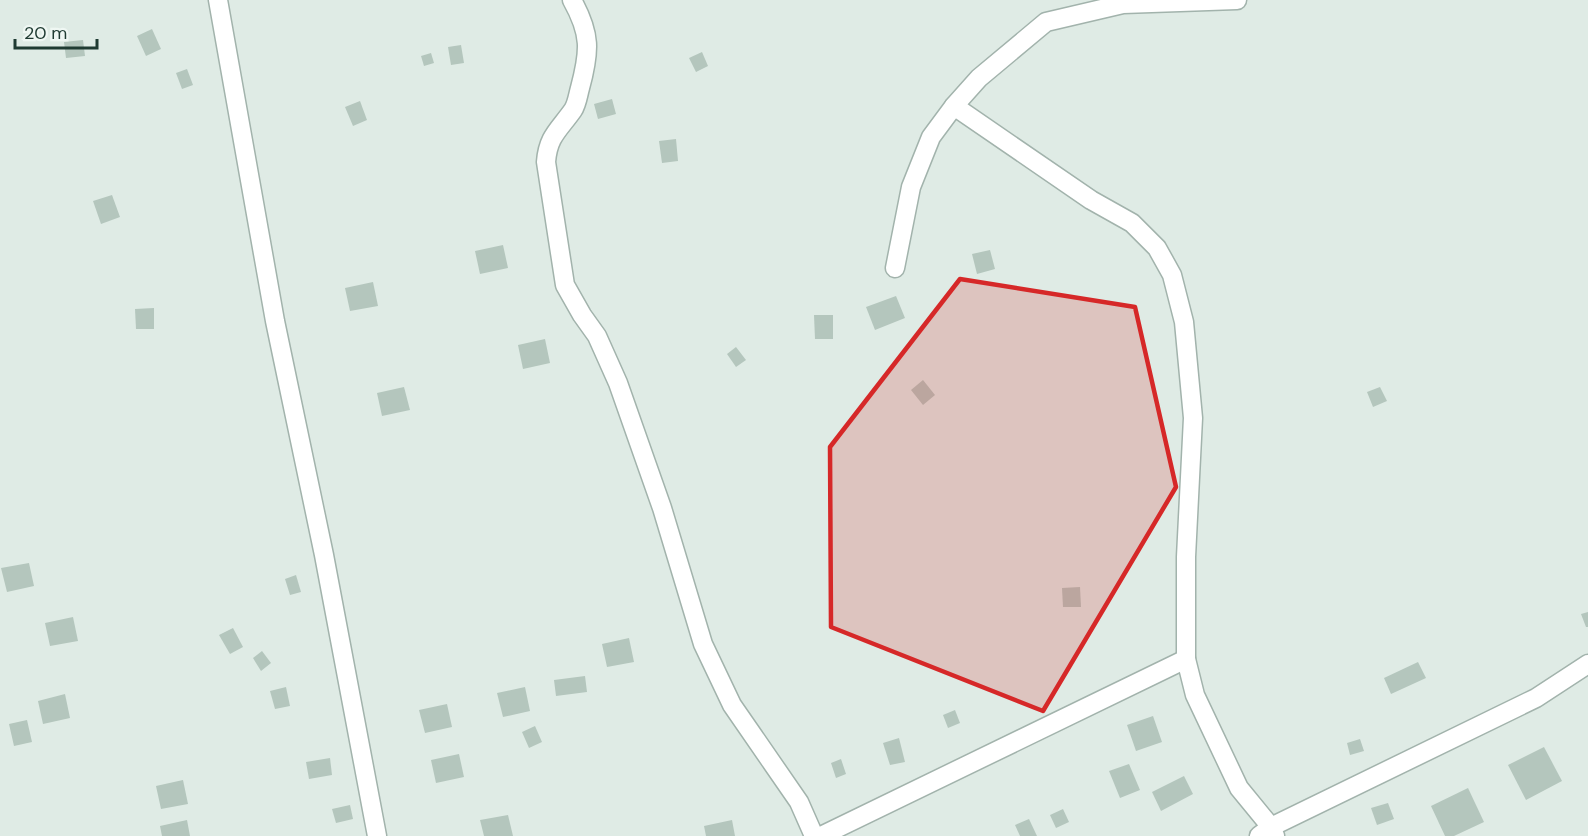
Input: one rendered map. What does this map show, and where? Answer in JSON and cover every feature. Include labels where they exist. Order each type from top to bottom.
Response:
[{"type":"street","points":[[218,0],[275,321],[324,555],[377,836]]},
{"type":"street","points":[[572,0],[583,20],[588,42],[584,72],[574,108],[553,135],[547,147],[546,162],[565,285],[597,336],[618,383],[662,508],[703,644],[715,672],[732,705],[799,802],[814,836]]},
{"type":"street","points":[[895,268],[911,186],[931,136],[978,78],[1046,22],[1123,4],[1237,0]]},
{"type":"street","points":[[954,106],[1091,200],[1132,223],[1157,248],[1172,275],[1184,322],[1193,418],[1186,557],[1186,659],[1195,695],[1239,788],[1268,833],[1536,698],[1588,664]]},
{"type":"street","points":[[821,836],[1186,659]]},
{"type":"highlighted area","points":[[960,279],[1135,307],[1176,487],[1043,711],[831,627],[830,447]]},
{"type":"building","points":[[152,29],[161,49],[146,56],[137,36]]},
{"type":"building","points":[[83,40],[85,56],[66,58],[64,42]]},
{"type":"building","points":[[461,45],[464,63],[451,65],[448,47]]},
{"type":"building","points":[[702,52],[708,66],[696,72],[689,58]]},
{"type":"building","points":[[431,53],[434,63],[424,66],[421,56]]},
{"type":"building","points":[[187,69],[193,85],[182,89],[176,73]]},
{"type":"building","points":[[612,99],[616,114],[598,119],[594,104]]},
{"type":"building","points":[[360,101],[367,120],[353,126],[345,107]]},
{"type":"building","points":[[676,139],[678,161],[662,163],[659,141]]},
{"type":"building","points":[[112,195],[120,217],[101,224],[93,201]]},
{"type":"building","points":[[503,245],[508,268],[480,274],[475,251]]},
{"type":"building","points":[[990,250],[995,269],[977,274],[972,254]]},
{"type":"building","points":[[373,282],[378,306],[350,311],[345,288]]},
{"type":"building","points":[[896,296],[905,318],[875,330],[866,307]]},
{"type":"building","points":[[154,308],[154,329],[136,329],[135,309]]},
{"type":"building","points":[[814,315],[833,315],[833,339],[815,339]]},
{"type":"building","points":[[545,339],[550,363],[523,369],[518,345]]},
{"type":"building","points":[[736,347],[746,360],[736,367],[727,354]]},
{"type":"building","points":[[923,380],[935,395],[923,405],[911,390]]},
{"type":"building","points":[[404,387],[410,410],[382,416],[377,393]]},
{"type":"building","points":[[1380,387],[1387,401],[1373,407],[1367,392]]},
{"type":"building","points":[[29,563],[34,586],[7,592],[1,568]]},
{"type":"building","points":[[296,575],[301,592],[290,595],[285,579]]},
{"type":"building","points":[[1080,587],[1081,607],[1063,607],[1062,588]]},
{"type":"building","points":[[1588,612],[1588,627],[1586,627],[1581,614]]},
{"type":"building","points":[[73,617],[78,641],[50,646],[45,623]]},
{"type":"building","points":[[233,628],[243,647],[230,654],[219,635]]},
{"type":"building","points":[[629,638],[634,662],[607,667],[602,644]]},
{"type":"building","points":[[262,651],[271,663],[261,671],[253,658]]},
{"type":"building","points":[[1418,662],[1426,678],[1391,694],[1384,678]]},
{"type":"building","points":[[585,676],[587,692],[556,696],[554,680]]},
{"type":"building","points":[[286,687],[290,706],[275,709],[270,691]]},
{"type":"building","points":[[525,687],[530,711],[503,717],[497,693]]},
{"type":"building","points":[[65,694],[70,718],[43,724],[38,701]]},
{"type":"building","points":[[447,704],[452,727],[425,733],[419,710]]},
{"type":"building","points":[[955,710],[960,723],[948,728],[943,715]]},
{"type":"building","points":[[1153,716],[1162,742],[1136,751],[1127,725]]},
{"type":"building","points":[[27,720],[32,742],[14,746],[9,724]]},
{"type":"building","points":[[535,726],[542,742],[529,748],[522,732]]},
{"type":"building","points":[[899,738],[905,762],[890,765],[883,743]]},
{"type":"building","points":[[1360,739],[1364,751],[1350,755],[1347,743]]},
{"type":"building","points":[[1544,747],[1562,781],[1526,800],[1508,765]]},
{"type":"building","points":[[459,754],[464,777],[436,783],[431,760]]},
{"type":"building","points":[[330,758],[332,775],[309,779],[306,762]]},
{"type":"building","points":[[841,759],[846,774],[836,778],[831,763]]},
{"type":"building","points":[[1129,764],[1140,790],[1120,798],[1109,771]]},
{"type":"building","points":[[1184,776],[1193,794],[1161,811],[1152,792]]},
{"type":"building","points":[[183,780],[188,804],[161,809],[156,786]]},
{"type":"building","points":[[1468,788],[1484,822],[1454,836],[1445,836],[1431,806]]},
{"type":"building","points":[[1388,803],[1394,819],[1377,825],[1371,808]]},
{"type":"building","points":[[350,805],[353,819],[336,823],[332,809]]},
{"type":"building","points":[[1063,809],[1069,822],[1056,828],[1050,815]]},
{"type":"building","points":[[508,815],[513,836],[484,836],[480,820]]},
{"type":"building","points":[[1029,819],[1037,836],[1020,836],[1015,825]]},
{"type":"building","points":[[187,820],[190,836],[162,836],[160,826]]},
{"type":"building","points":[[732,820],[735,836],[706,836],[704,826]]}]
